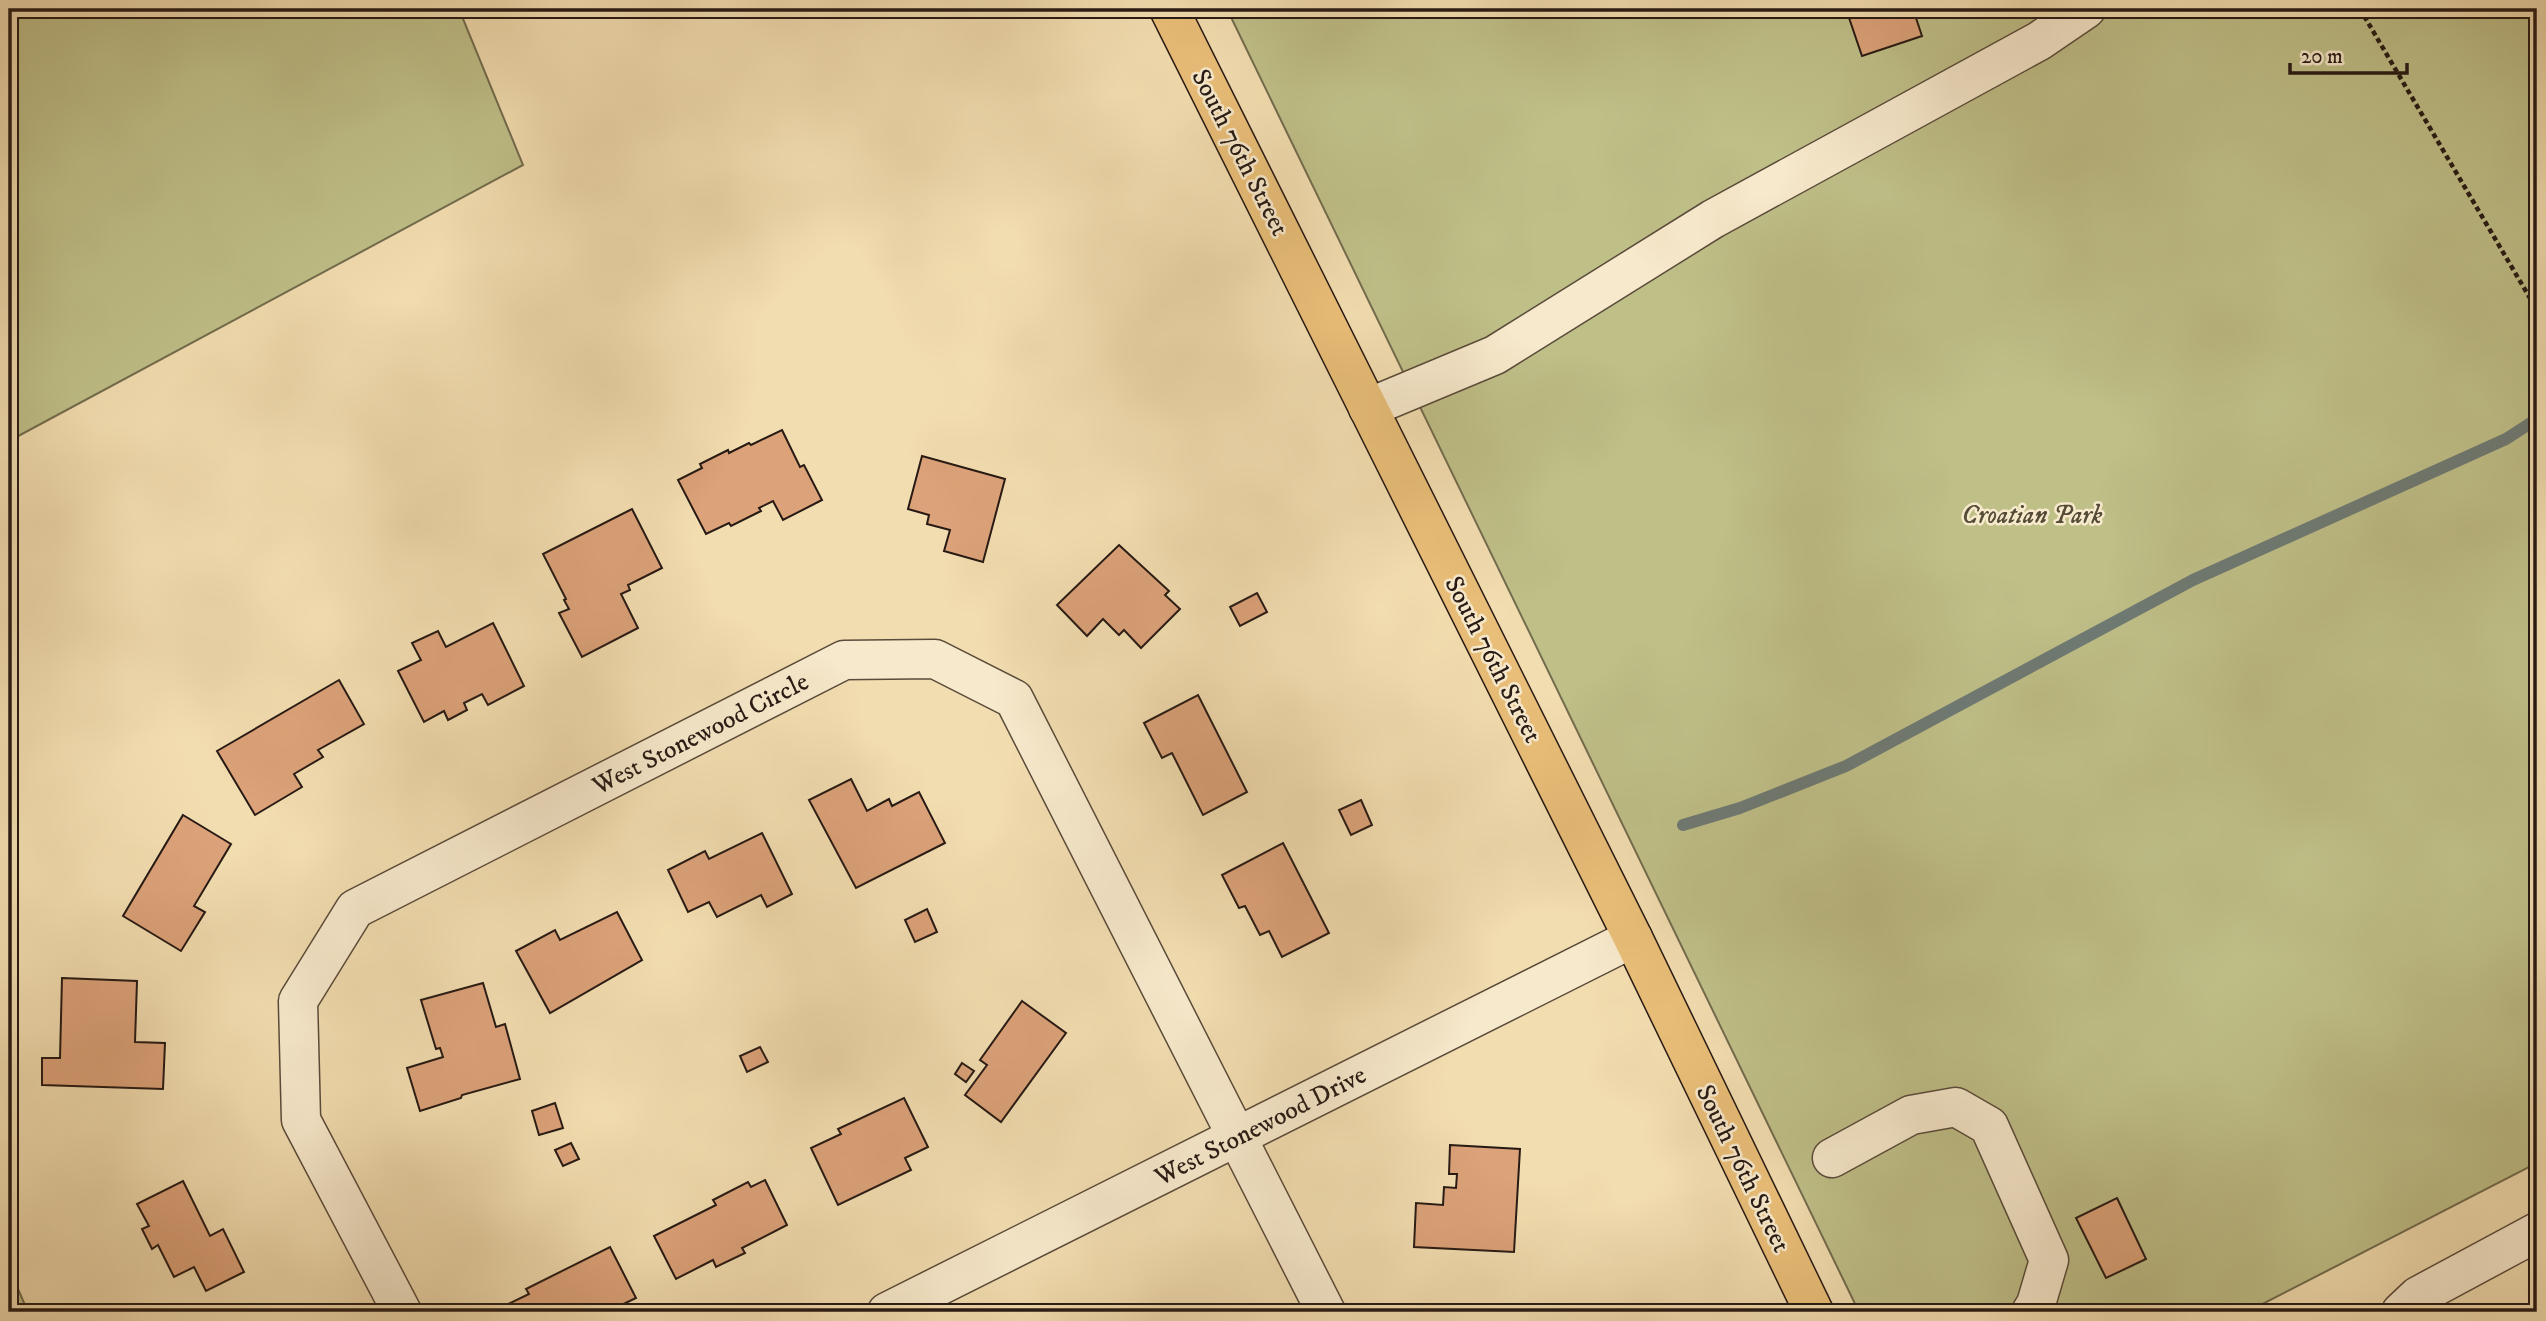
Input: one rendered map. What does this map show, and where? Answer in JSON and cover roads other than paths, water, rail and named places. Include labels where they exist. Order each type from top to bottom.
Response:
[{"type":"main road","name":"South 76th Street","points":[[1169,9],[1633,938],[1814,1312]]},
{"type":"street","points":[[1368,408],[1495,355],[1713,219],[2039,41],[2086,9]]},
{"type":"street","name":"West Stonewood Circle","points":[[402,1312],[301,1120],[298,1001],[355,909],[844,660],[935,659],[1014,699],[1326,1312]]},
{"type":"street","name":"West Stonewood Drive","points":[[887,1312],[1633,938]]},
{"type":"street","points":[[1832,1158],[1912,1115],[1956,1107],[1989,1126],[2049,1260],[2036,1304],[2031,1312]]},
{"type":"street","points":[[2401,1312],[2418,1296],[2537,1232]]},
{"type":"waterway","points":[[1683,825],[1740,808],[1846,766],[2193,580],[2506,439],[2537,419]]},
{"type":"park label","name":"Croatian Park","points":[[2032,514]]}]
